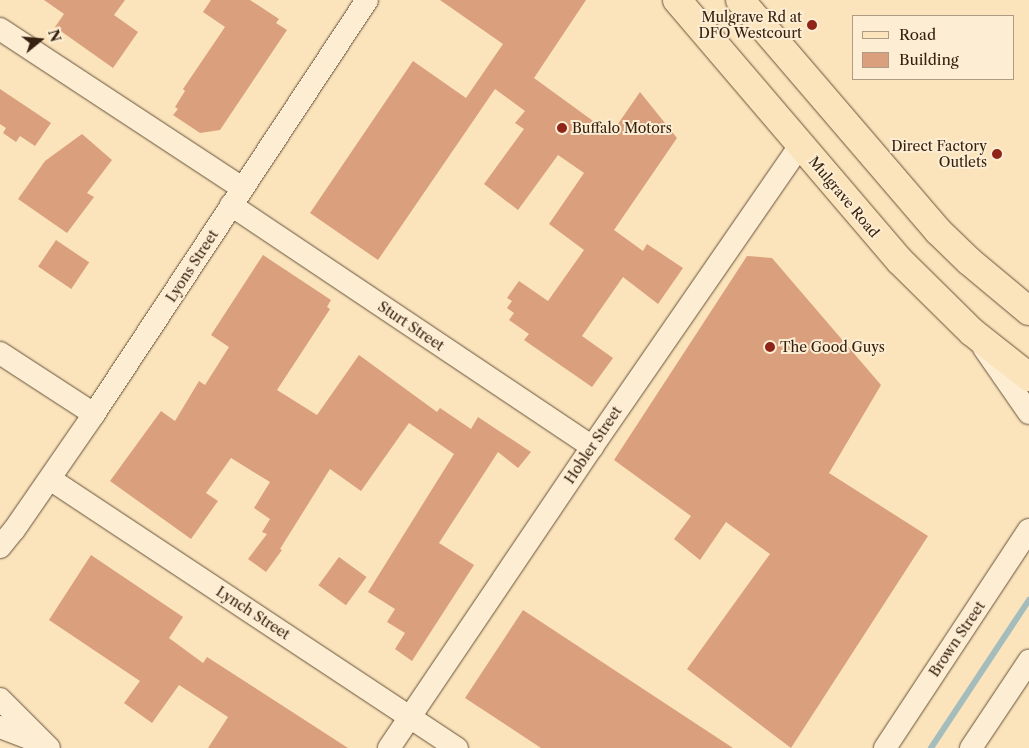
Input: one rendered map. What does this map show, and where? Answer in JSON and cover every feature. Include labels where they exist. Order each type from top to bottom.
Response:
[{"type":"main road","name":"Mulgrave Road","points":[[677,0],[900,261],[972,332],[1029,377]]},
{"type":"main road","points":[[740,0],[938,231],[999,288],[1029,311]]},
{"type":"street","name":"Lyons Street","points":[[0,559],[7,538],[94,414],[367,0]]},
{"type":"street","name":"Sturt Street","points":[[0,29],[592,447]]},
{"type":"street","name":"Hobler Street","points":[[389,748],[592,447],[800,145]]},
{"type":"street","points":[[999,288],[1029,301]]},
{"type":"street","points":[[972,332],[1029,412]]},
{"type":"street","points":[[0,353],[94,414]]},
{"type":"street","name":"Lynch Street","points":[[50,479],[457,748]]},
{"type":"street","name":"Brown Street","points":[[885,748],[1029,530]]},
{"type":"street","points":[[971,748],[1029,661]]},
{"type":"street","points":[[0,699],[45,746]]},
{"type":"street","points":[[0,727],[45,746]]},
{"type":"building","points":[[44,0],[125,0],[114,15],[138,32],[113,68],[55,27],[64,14]]},
{"type":"building","points":[[211,0],[250,0],[279,19],[276,23],[287,30],[220,130],[200,133],[173,115],[178,109],[175,107],[185,91],[183,89],[225,27],[203,12]]},
{"type":"building","points":[[440,0],[586,0],[534,78],[611,134],[640,92],[677,138],[614,230],[643,251],[647,244],[683,268],[658,304],[623,277],[582,336],[613,358],[592,387],[524,340],[529,334],[509,320],[514,313],[507,308],[512,301],[507,298],[519,281],[548,301],[584,250],[549,224],[584,173],[558,155],[518,210],[484,184],[524,129],[515,123],[525,111],[495,89],[378,260],[310,213],[413,61],[466,98],[503,44]]},
{"type":"building","points":[[0,89],[51,123],[35,146],[20,136],[16,142],[3,133],[6,128],[0,124]]},
{"type":"building","points":[[82,134],[112,160],[87,193],[94,197],[67,233],[18,199],[45,161]]},
{"type":"building","points":[[56,240],[89,262],[71,289],[38,267]]},
{"type":"building","points":[[263,255],[331,300],[327,307],[330,309],[277,390],[317,415],[359,355],[437,412],[440,408],[471,429],[478,417],[531,452],[518,468],[498,452],[439,543],[474,565],[412,661],[395,649],[405,633],[387,622],[395,609],[368,592],[454,454],[409,423],[361,491],[330,469],[280,549],[282,550],[266,572],[248,559],[267,534],[262,532],[270,519],[254,508],[270,482],[231,458],[206,493],[218,501],[191,539],[110,481],[161,411],[175,421],[199,381],[205,385],[229,347],[211,335]]},
{"type":"building","points":[[747,256],[772,258],[881,385],[829,473],[928,536],[791,748],[687,669],[770,554],[726,522],[700,560],[674,539],[691,516],[614,460]]},
{"type":"building","points":[[91,555],[183,617],[169,638],[203,663],[207,657],[348,748],[208,748],[228,717],[179,685],[152,723],[124,703],[140,681],[49,620]]},
{"type":"building","points":[[339,557],[367,577],[346,605],[318,585]]},
{"type":"building","points":[[523,610],[733,748],[541,748],[465,698]]},
{"type":"waterway","points":[[931,748],[1029,600]]},
{"type":"place","name":"Mulgrave Rd at DFO Westcourt","points":[[812,25]]},
{"type":"place","name":"Buffalo Motors","points":[[562,128]]},
{"type":"place","name":"Direct Factory Outlets","points":[[997,154]]},
{"type":"place","name":"The Good Guys","points":[[770,347]]}]
